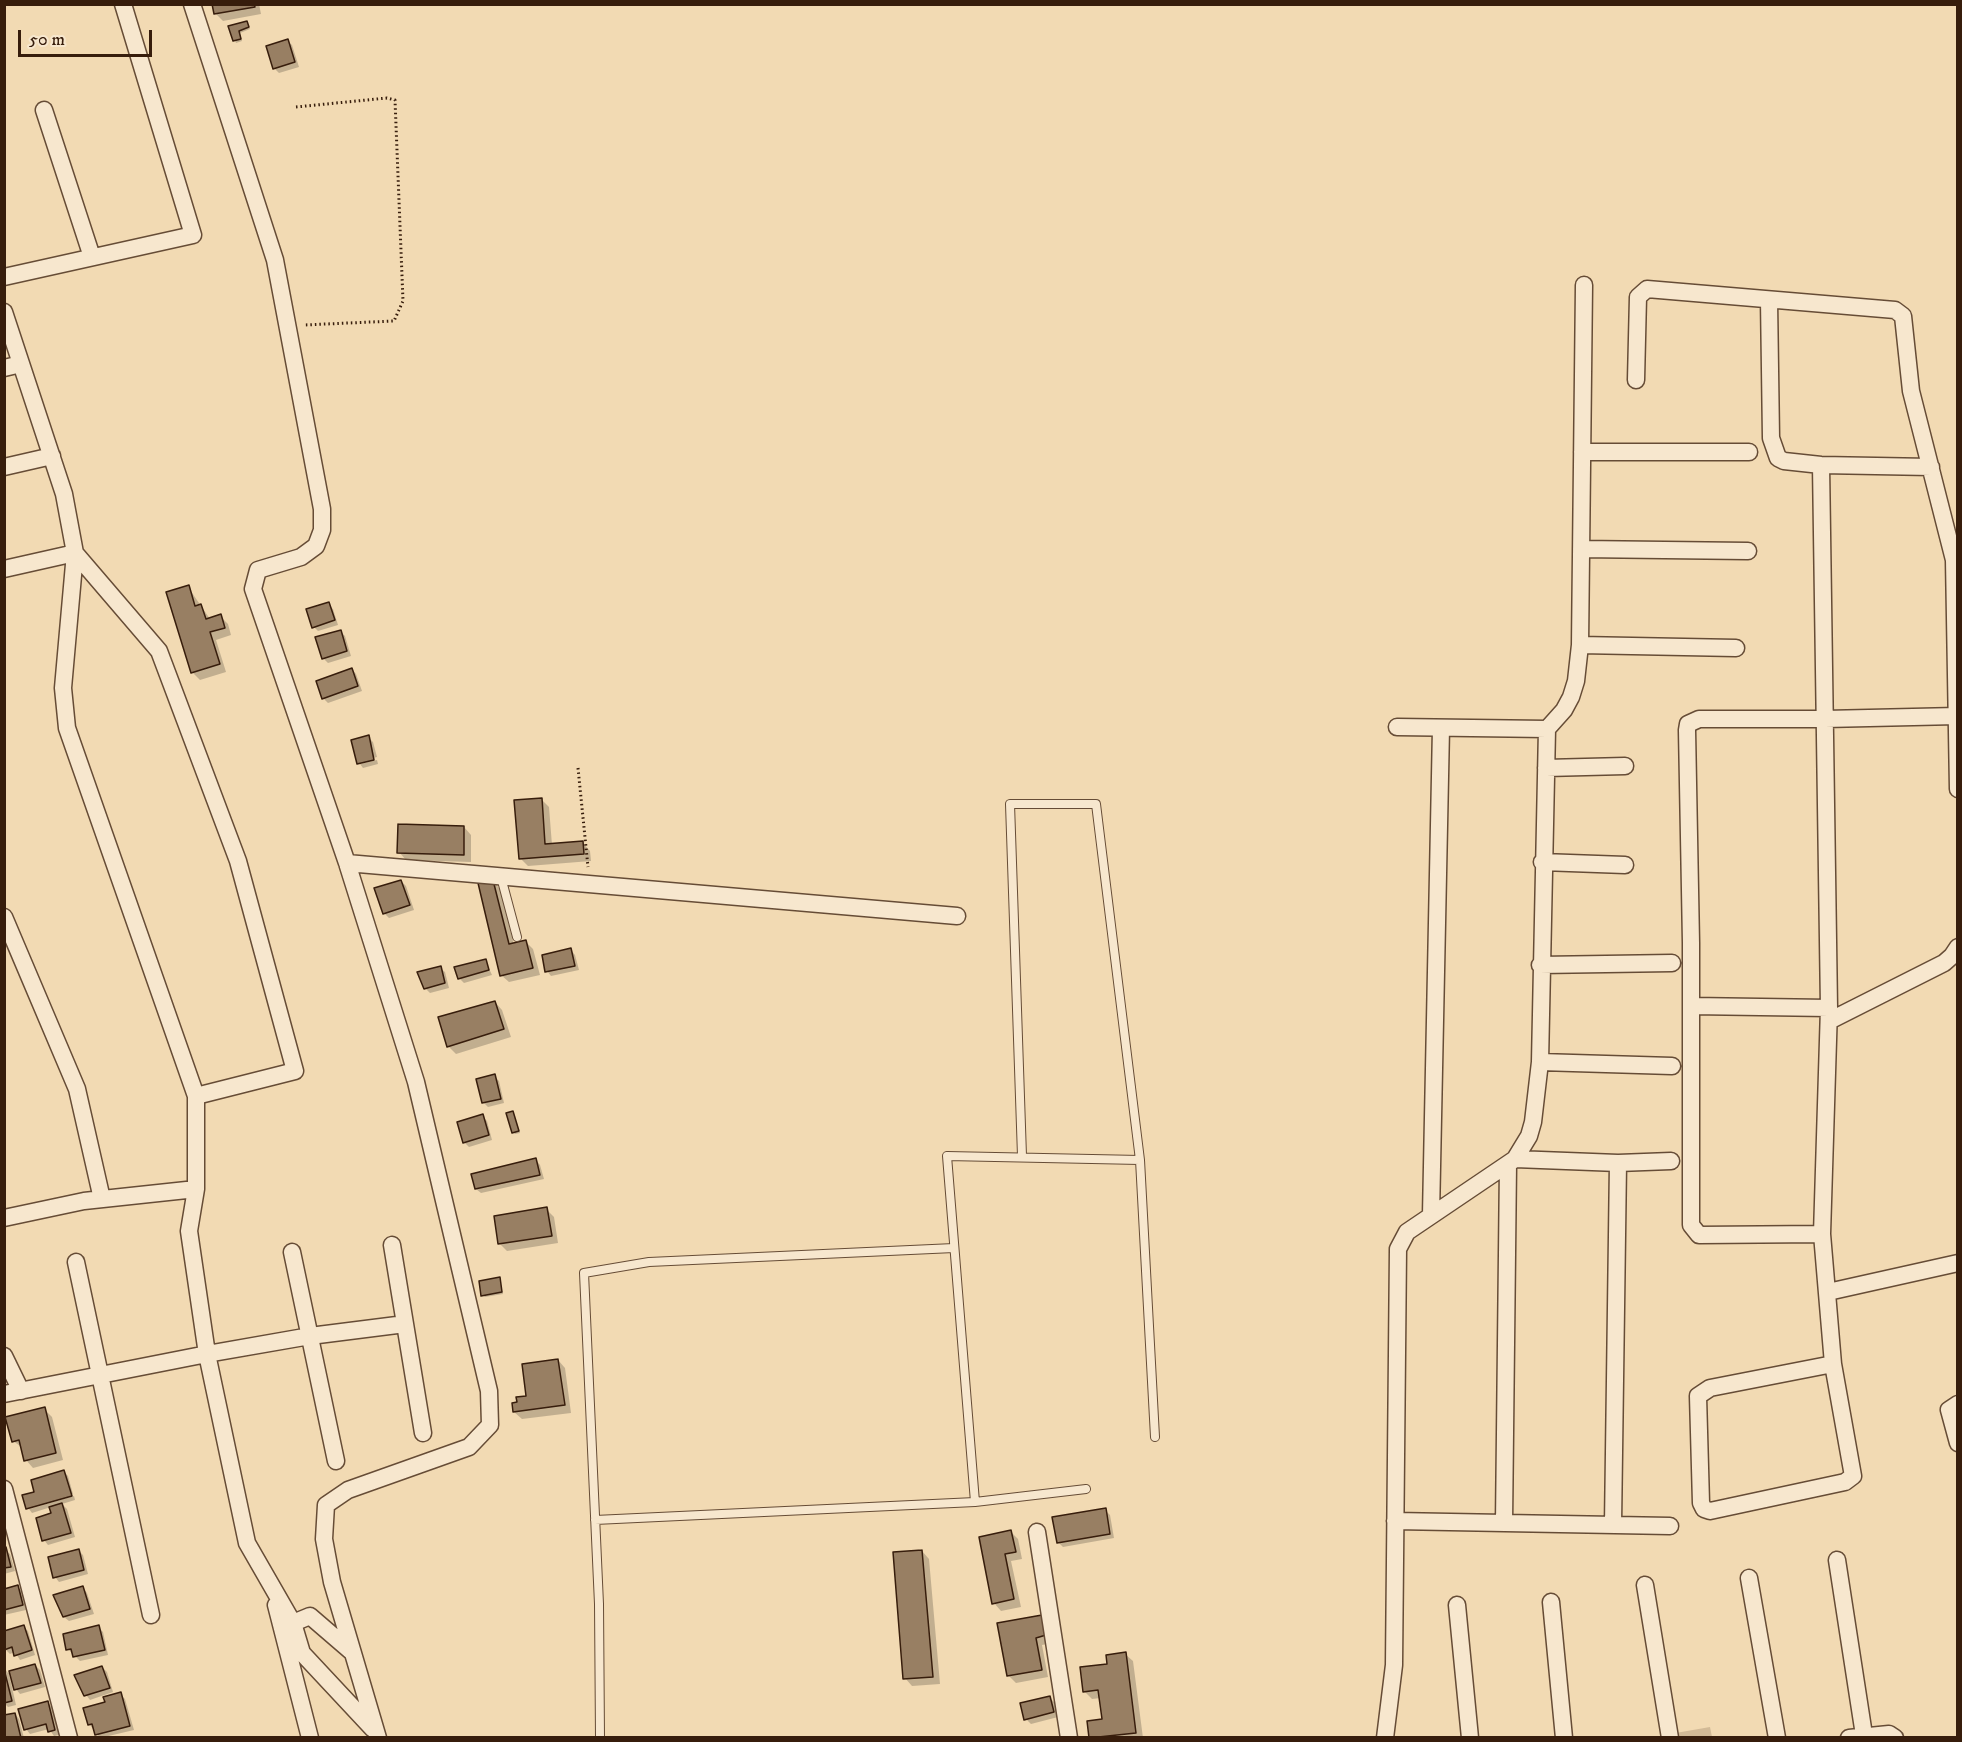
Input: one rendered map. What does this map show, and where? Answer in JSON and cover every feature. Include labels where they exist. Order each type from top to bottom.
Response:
[{"type":"street","points":[[4,277],[194,235],[123,4]]},
{"type":"street","points":[[192,4],[275,260],[322,509],[322,530],[316,546],[301,557],[258,570],[254,589],[347,863],[416,1082],[489,1391],[490,1425],[470,1447],[348,1490],[326,1505],[324,1539],[332,1582],[377,1735]]},
{"type":"street","points":[[44,110],[92,257]]},
{"type":"street","points":[[1387,1734],[1394,1665],[1398,1249],[1407,1232],[1512,1162],[1528,1136],[1533,1122],[1540,1062],[1542,862],[1547,729],[1564,710],[1571,697],[1576,681],[1580,645],[1584,285]]},
{"type":"street","points":[[1636,380],[1638,297],[1647,289],[1899,311],[1906,320],[1911,391],[1954,560],[1958,789]]},
{"type":"street","points":[[1769,300],[1771,438],[1774,453],[1784,461],[1821,465],[1931,467]]},
{"type":"street","points":[[4,312],[64,494],[75,553],[63,688],[67,728],[196,1096],[196,1189],[189,1231],[207,1353],[247,1544],[293,1623],[302,1653],[377,1735]]},
{"type":"street","points":[[4,368],[21,364]]},
{"type":"street","points":[[1582,452],[1749,452]]},
{"type":"street","points":[[4,467],[52,456]]},
{"type":"street","points":[[1821,465],[1829,1015],[1822,1234],[1833,1364],[1853,1472],[1850,1480],[1710,1511],[1704,1509],[1701,1503],[1698,1396],[1710,1388],[1833,1364]]},
{"type":"street","points":[[1581,549],[1748,551]]},
{"type":"street","points":[[4,569],[75,553]]},
{"type":"street","points":[[75,553],[159,651],[238,861],[295,1071],[196,1096]]},
{"type":"street","points":[[1580,645],[1736,648]]},
{"type":"street","points":[[1822,1234],[1699,1235],[1691,1225],[1692,1006],[1688,724],[1699,718],[1825,719],[1957,716]]},
{"type":"street","points":[[1397,727],[1547,729]]},
{"type":"street","points":[[1431,1215],[1441,728]]},
{"type":"street","points":[[1546,768],[1625,766]]},
{"type":"street","points":[[1542,862],[1625,865]]},
{"type":"street","points":[[347,863],[957,915]]},
{"type":"street","points":[[4,917],[77,1089],[102,1199]]},
{"type":"street","points":[[1692,1006],[1829,1015],[1944,963],[1958,947]]},
{"type":"street","points":[[1540,965],[1672,963]]},
{"type":"street","points":[[1540,1062],[1672,1066]]},
{"type":"street","points":[[1512,1162],[1671,1161]]},
{"type":"street","points":[[1504,1523],[1512,1162]]},
{"type":"street","points":[[1613,1525],[1618,1162]]},
{"type":"street","points":[[4,1218],[102,1199],[196,1189]]},
{"type":"street","points":[[392,1245],[423,1433]]},
{"type":"street","points":[[292,1252],[336,1461]]},
{"type":"street","points":[[76,1262],[151,1616]]},
{"type":"street","points":[[1828,1292],[1958,1263]]},
{"type":"street","points":[[4,1356],[13,1393],[207,1353],[310,1336],[405,1324]]},
{"type":"street","points":[[1958,1404],[1949,1410],[1958,1443]]},
{"type":"street","points":[[4,1489],[69,1737]]},
{"type":"street","points":[[1395,1521],[1670,1526]]},
{"type":"street","points":[[1037,1532],[1069,1737]]},
{"type":"street","points":[[1837,1560],[1857,1736],[1889,1734],[1895,1737]]},
{"type":"street","points":[[1749,1578],[1777,1737]]},
{"type":"street","points":[[1645,1585],[1670,1737]]},
{"type":"street","points":[[271,1586],[310,1737]]},
{"type":"street","points":[[1551,1602],[1564,1737]]},
{"type":"street","points":[[1457,1605],[1470,1737]]},
{"type":"street","points":[[293,1623],[310,1616],[353,1654]]},
{"type":"lane","points":[[1022,1156],[1010,804],[1096,804],[1140,1160],[1155,1437]]},
{"type":"lane","points":[[501,876],[517,938]]},
{"type":"lane","points":[[975,1502],[947,1156],[1140,1160]]},
{"type":"lane","points":[[600,1737],[600,1604],[584,1273],[649,1262],[954,1248]]},
{"type":"lane","points":[[595,1520],[975,1502],[1086,1489]]},
{"type":"path","points":[[287,326],[394,321],[403,301],[395,100],[387,98],[296,107]]},
{"type":"path","points":[[578,768],[590,884]]},
{"type":"shaded area","points":[[1710,1727],[1712,1737],[1670,1737],[1670,1734]]},
{"type":"building","points":[[212,4],[254,4],[255,7],[214,14]]},
{"type":"building","points":[[247,21],[249,27],[239,31],[241,39],[233,41],[228,26]]},
{"type":"building","points":[[288,39],[295,62],[273,69],[266,46]]},
{"type":"building","points":[[189,585],[195,606],[201,604],[206,619],[221,614],[225,628],[210,632],[220,664],[191,673],[166,592]]},
{"type":"building","points":[[329,602],[335,620],[312,628],[306,609]]},
{"type":"building","points":[[341,630],[347,651],[322,659],[315,637]]},
{"type":"building","points":[[352,668],[358,686],[322,699],[316,681]]},
{"type":"building","points":[[369,735],[374,760],[357,764],[351,740]]},
{"type":"building","points":[[542,798],[545,844],[583,841],[584,854],[519,859],[514,800]]},
{"type":"building","points":[[398,824],[464,826],[464,855],[397,853]]},
{"type":"building","points":[[401,880],[410,905],[383,914],[374,888]]},
{"type":"building","points":[[493,880],[509,944],[526,940],[533,968],[500,976],[478,883]]},
{"type":"building","points":[[571,948],[575,966],[545,972],[542,955]]},
{"type":"building","points":[[486,959],[489,970],[458,979],[454,967]]},
{"type":"building","points":[[441,966],[445,983],[424,989],[417,972]]},
{"type":"building","points":[[495,1001],[504,1029],[447,1047],[438,1017]]},
{"type":"building","points":[[495,1074],[501,1099],[482,1103],[476,1079]]},
{"type":"building","points":[[513,1111],[519,1131],[512,1133],[506,1113]]},
{"type":"building","points":[[483,1114],[489,1135],[463,1143],[457,1122]]},
{"type":"building","points":[[536,1158],[540,1175],[475,1189],[471,1174]]},
{"type":"building","points":[[547,1207],[552,1236],[498,1244],[494,1216]]},
{"type":"building","points":[[500,1277],[502,1292],[481,1296],[479,1281]]},
{"type":"building","points":[[558,1359],[565,1405],[513,1412],[512,1403],[517,1402],[516,1397],[526,1396],[522,1364]]},
{"type":"building","points":[[45,1407],[56,1453],[24,1461],[19,1440],[12,1442],[5,1417]]},
{"type":"building","points":[[64,1470],[72,1496],[26,1509],[22,1495],[34,1492],[31,1480]]},
{"type":"building","points":[[62,1503],[71,1533],[42,1541],[36,1518],[51,1513],[49,1507]]},
{"type":"building","points":[[1106,1508],[1110,1534],[1057,1543],[1052,1517]]},
{"type":"building","points":[[1011,1530],[1016,1552],[1005,1554],[1014,1599],[992,1604],[979,1537]]},
{"type":"building","points":[[6,1547],[11,1567],[4,1568],[4,1548]]},
{"type":"building","points":[[79,1549],[84,1570],[53,1578],[48,1557]]},
{"type":"building","points":[[922,1550],[933,1677],[903,1679],[893,1552]]},
{"type":"building","points":[[18,1585],[23,1605],[4,1610],[4,1589]]},
{"type":"building","points":[[83,1586],[90,1609],[63,1617],[53,1595]]},
{"type":"building","points":[[1042,1615],[1046,1635],[1036,1638],[1042,1670],[1007,1676],[997,1623]]},
{"type":"building","points":[[24,1625],[32,1650],[14,1656],[12,1647],[4,1650],[4,1631]]},
{"type":"building","points":[[99,1625],[105,1650],[73,1657],[71,1649],[66,1650],[63,1634]]},
{"type":"building","points":[[1126,1652],[1136,1733],[1089,1738],[1087,1721],[1102,1719],[1098,1690],[1083,1692],[1080,1667],[1107,1664],[1106,1655]]},
{"type":"building","points":[[35,1664],[41,1683],[14,1690],[9,1671]]},
{"type":"building","points":[[102,1666],[110,1688],[84,1696],[74,1675]]},
{"type":"building","points":[[4,1669],[12,1701],[4,1703]]},
{"type":"building","points":[[121,1692],[130,1726],[95,1735],[92,1724],[88,1725],[83,1708],[105,1702],[103,1697]]},
{"type":"building","points":[[1050,1696],[1054,1712],[1024,1720],[1020,1703]]},
{"type":"building","points":[[48,1701],[55,1730],[48,1732],[46,1724],[24,1730],[18,1709]]},
{"type":"building","points":[[15,1713],[21,1738],[4,1738],[4,1715]]}]
